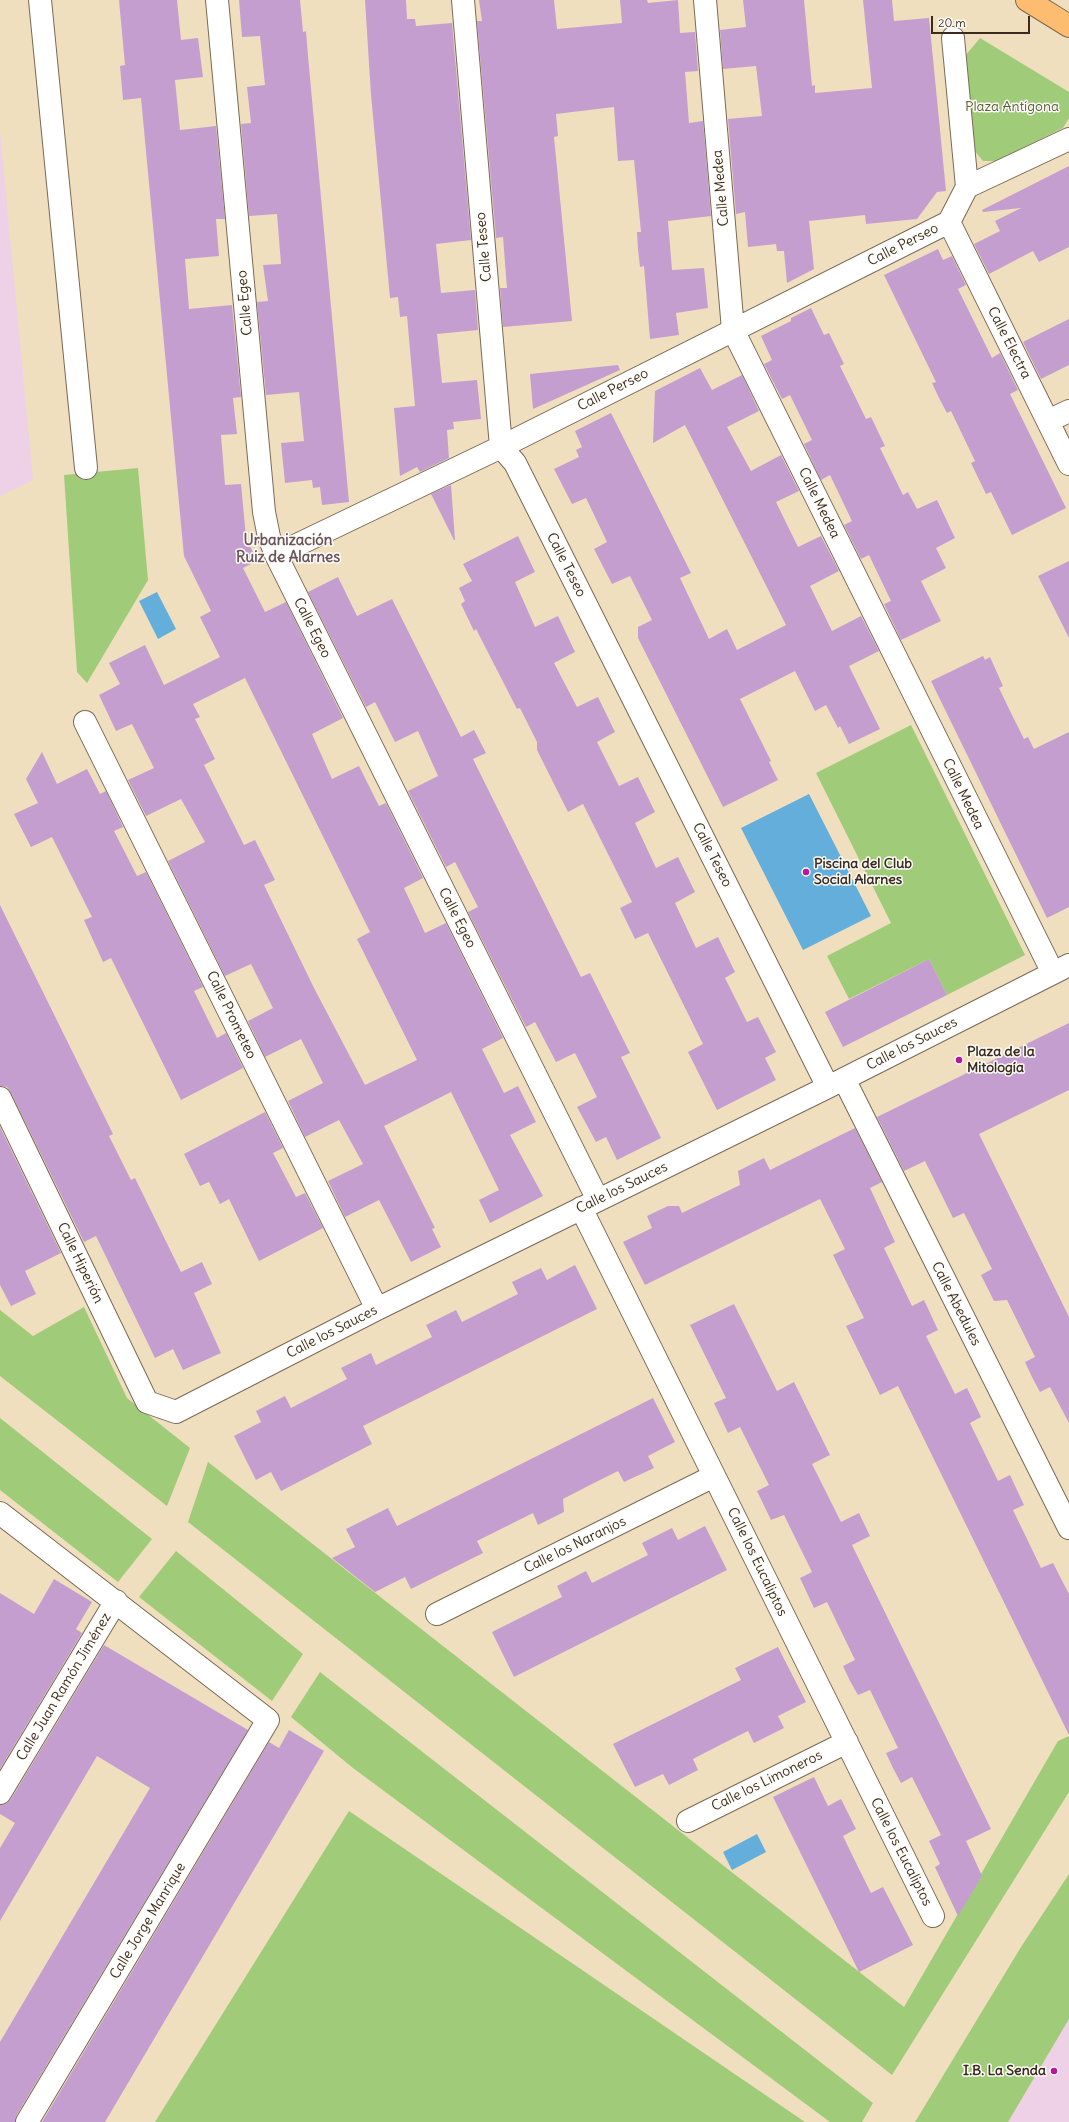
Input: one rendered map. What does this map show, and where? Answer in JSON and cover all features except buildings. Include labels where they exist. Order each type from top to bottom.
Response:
[{"type":"main road","points":[[1027,0],[1069,26]]},
{"type":"street","points":[[40,0],[86,468]]},
{"type":"street","name":"Calle Egeo","points":[[217,0],[264,512],[269,537],[276,555],[590,1204]]},
{"type":"street","name":"Calle Teseo","points":[[463,0],[501,447],[514,462],[836,1083]]},
{"type":"street","name":"Calle Medea","points":[[705,0],[733,330],[1061,969]]},
{"type":"street","points":[[949,222],[967,187],[952,38]]},
{"type":"street","points":[[967,187],[1069,139]]},
{"type":"street","name":"Calle Perseo","points":[[276,555],[501,447],[949,222]]},
{"type":"street","name":"Calle Electra","points":[[949,222],[1069,464]]},
{"type":"street","points":[[1048,421],[1069,410]]},
{"type":"street","name":"Calle Prometeo","points":[[85,722],[377,1309]]},
{"type":"street","name":"Calle los Sauces","points":[[176,1412],[377,1309],[836,1083],[1061,969]]},
{"type":"street","name":"Calle Abedules","points":[[836,1083],[1069,1528]]},
{"type":"street","name":"Calle Hiperión","points":[[0,1098],[147,1402],[176,1412]]},
{"type":"street","name":"Calle los Eucaliptos","points":[[590,1204],[714,1476],[933,1916]]},
{"type":"street","name":"Calle los Naranjos","points":[[436,1614],[714,1476]]},
{"type":"street","points":[[0,1513],[116,1602]]},
{"type":"street","name":"Calle Jorge Manrique","points":[[27,2122],[268,1720],[116,1602]]},
{"type":"street","name":"Calle Juan Ramón Jiménez","points":[[0,1793],[116,1602]]},
{"type":"street","name":"Calle los Limoneros","points":[[688,1821],[847,1742]]},
{"type":"shaded area","points":[[0,131],[33,480],[0,496]]},
{"type":"shaded area","name":"I.B. La Senda","points":[[1069,2019],[1069,2122],[1008,2122]]},
{"type":"green space","name":"Plaza Antígona","points":[[980,38],[1069,92],[1069,118],[1063,128],[996,161],[983,161],[973,149],[965,56]]},
{"type":"green space","points":[[138,468],[148,580],[87,683],[77,672],[64,475]]},
{"type":"green space","points":[[911,725],[1025,955],[947,995],[929,959],[849,999],[827,956],[891,923],[816,773]]},
{"type":"green space","points":[[84,1307],[127,1398],[190,1448],[167,1506],[0,1376],[0,1310],[33,1336]]},
{"type":"green space","points":[[0,1418],[152,1539],[118,1582],[0,1490]]},
{"type":"green space","points":[[208,1462],[904,2007],[1058,1741],[1069,1736],[1069,1792],[892,2075],[188,1522]]},
{"type":"green space","points":[[176,1551],[303,1654],[272,1701],[139,1597]]},
{"type":"green space","points":[[320,1672],[873,2103],[862,2122],[830,2122],[353,1768],[291,1717]]},
{"type":"green space","points":[[349,1811],[805,2122],[155,2122]]},
{"type":"green space","points":[[1069,1874],[1069,2019],[1008,2122],[915,2122],[1021,1947]]},
{"type":"water","points":[[157,592],[176,629],[158,639],[139,601]]},
{"type":"water","name":"Piscina del Club Social Alarnes","points":[[809,794],[871,916],[803,950],[741,828]]},
{"type":"water","points":[[757,1834],[766,1852],[732,1870],[723,1852]]},
{"type":"place","name":"Piscina del Club Social Alarnes","points":[[806,872]]},
{"type":"place","name":"Plaza de la Mitología","points":[[959,1060]]},
{"type":"place","name":"I.B. La Senda","points":[[1054,2071]]},
{"type":"district","name":"Urbanización Ruiz de Alarnes","points":[[288,550]]}]
